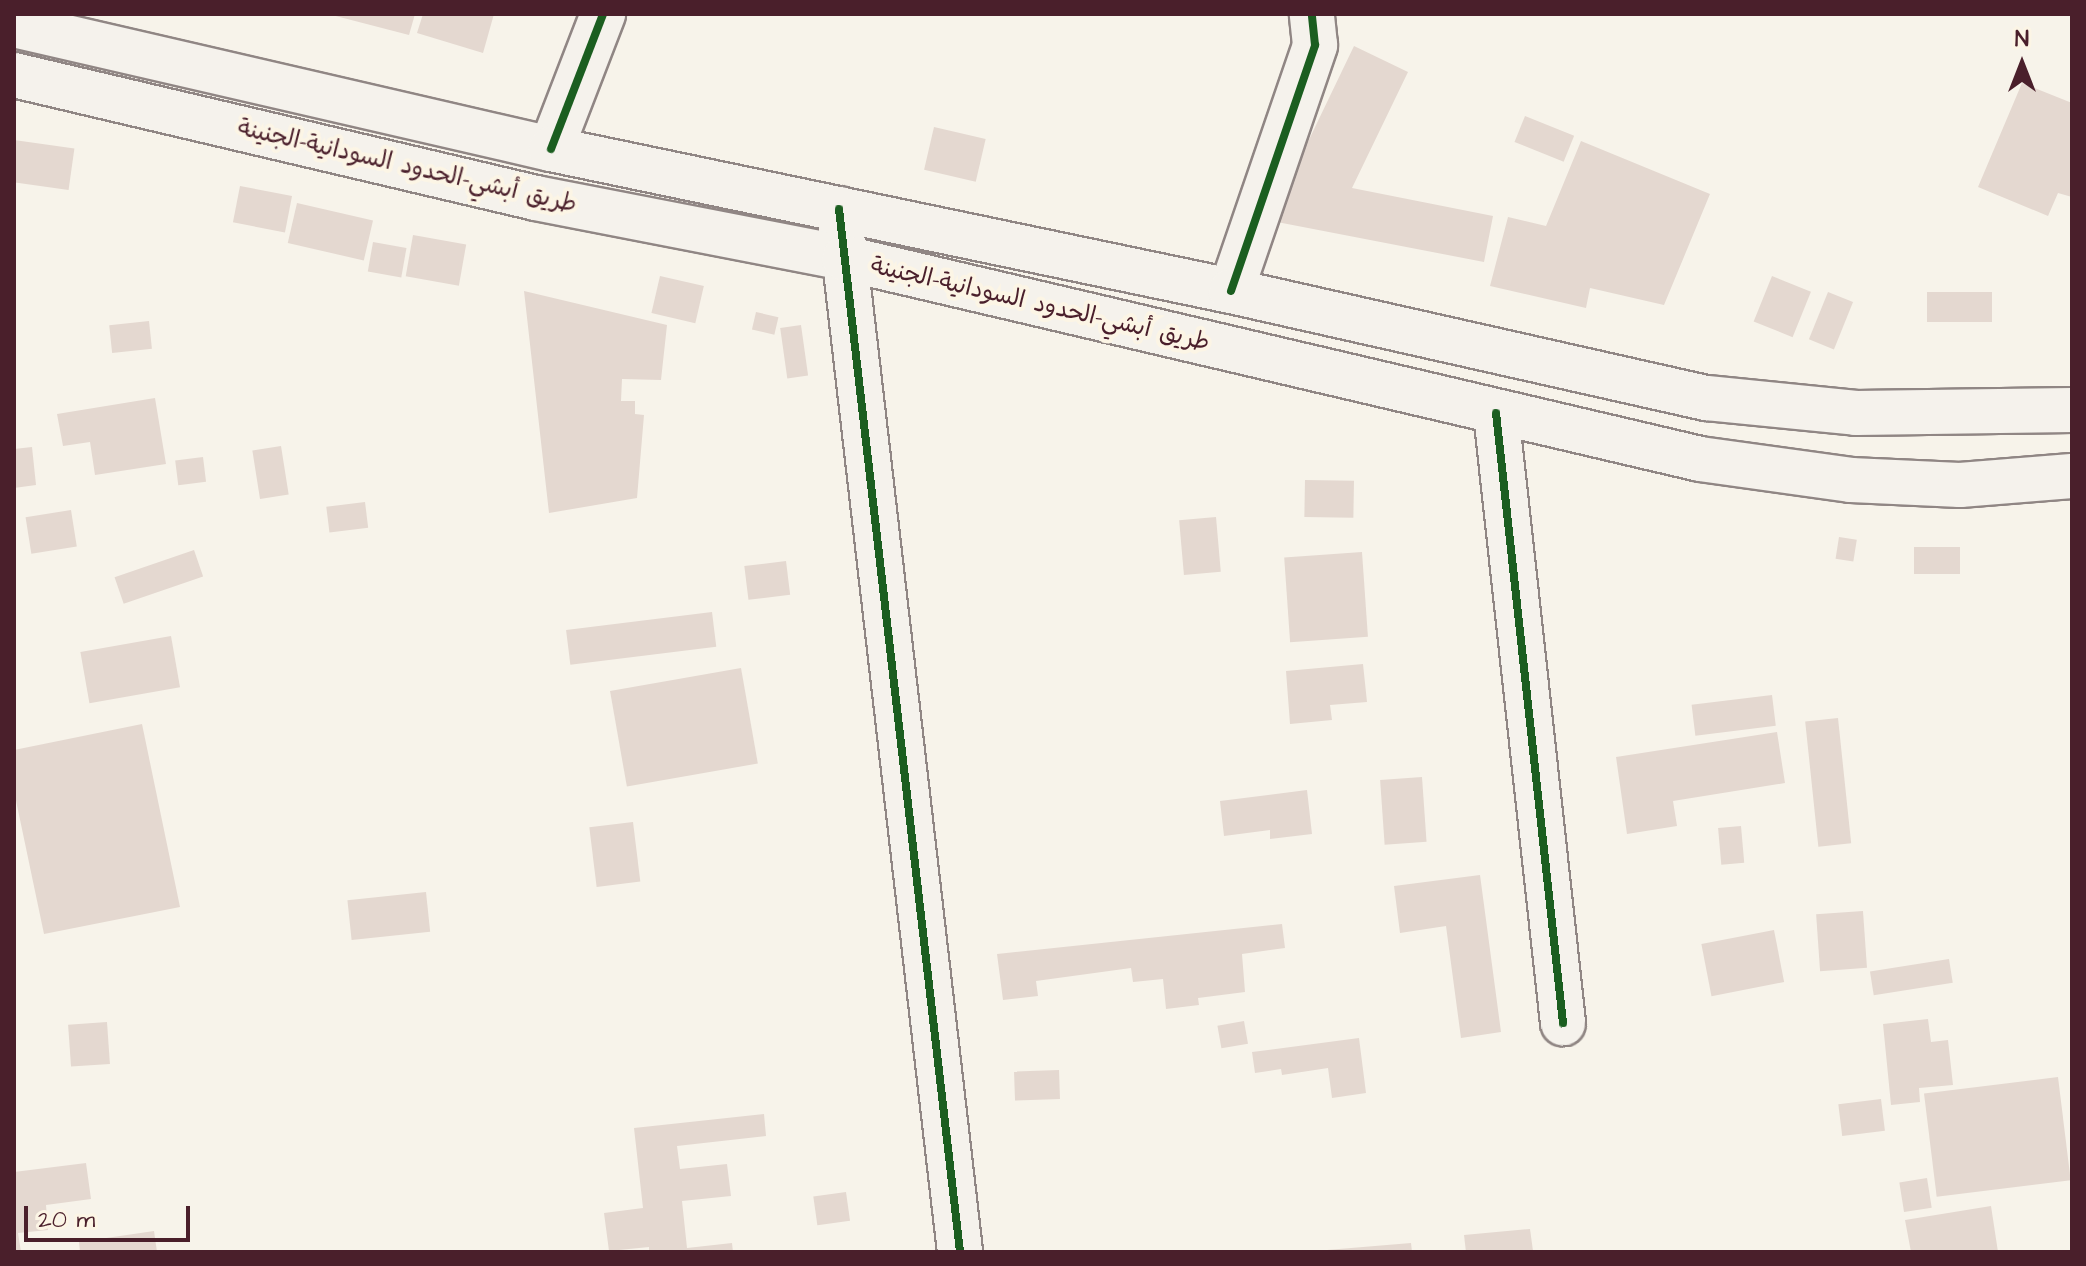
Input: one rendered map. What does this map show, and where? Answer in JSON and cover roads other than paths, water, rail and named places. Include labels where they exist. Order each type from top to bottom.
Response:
[{"type":"main road","points":[[551,149],[603,14]]},
{"type":"main road","points":[[1231,291],[1315,45],[1312,14]]},
{"type":"main road","points":[[14,25],[551,149],[1231,291],[1707,398],[1856,413],[2072,410]]},
{"type":"main road","name":"طريق أبشي-الحدود السودانية-الجنينة","points":[[14,75],[536,198],[844,258],[1700,459],[1851,480],[1960,485],[2072,476]]},
{"type":"main road","points":[[839,209],[960,1252]]},
{"type":"main road","points":[[1496,413],[1563,1023]]}]
